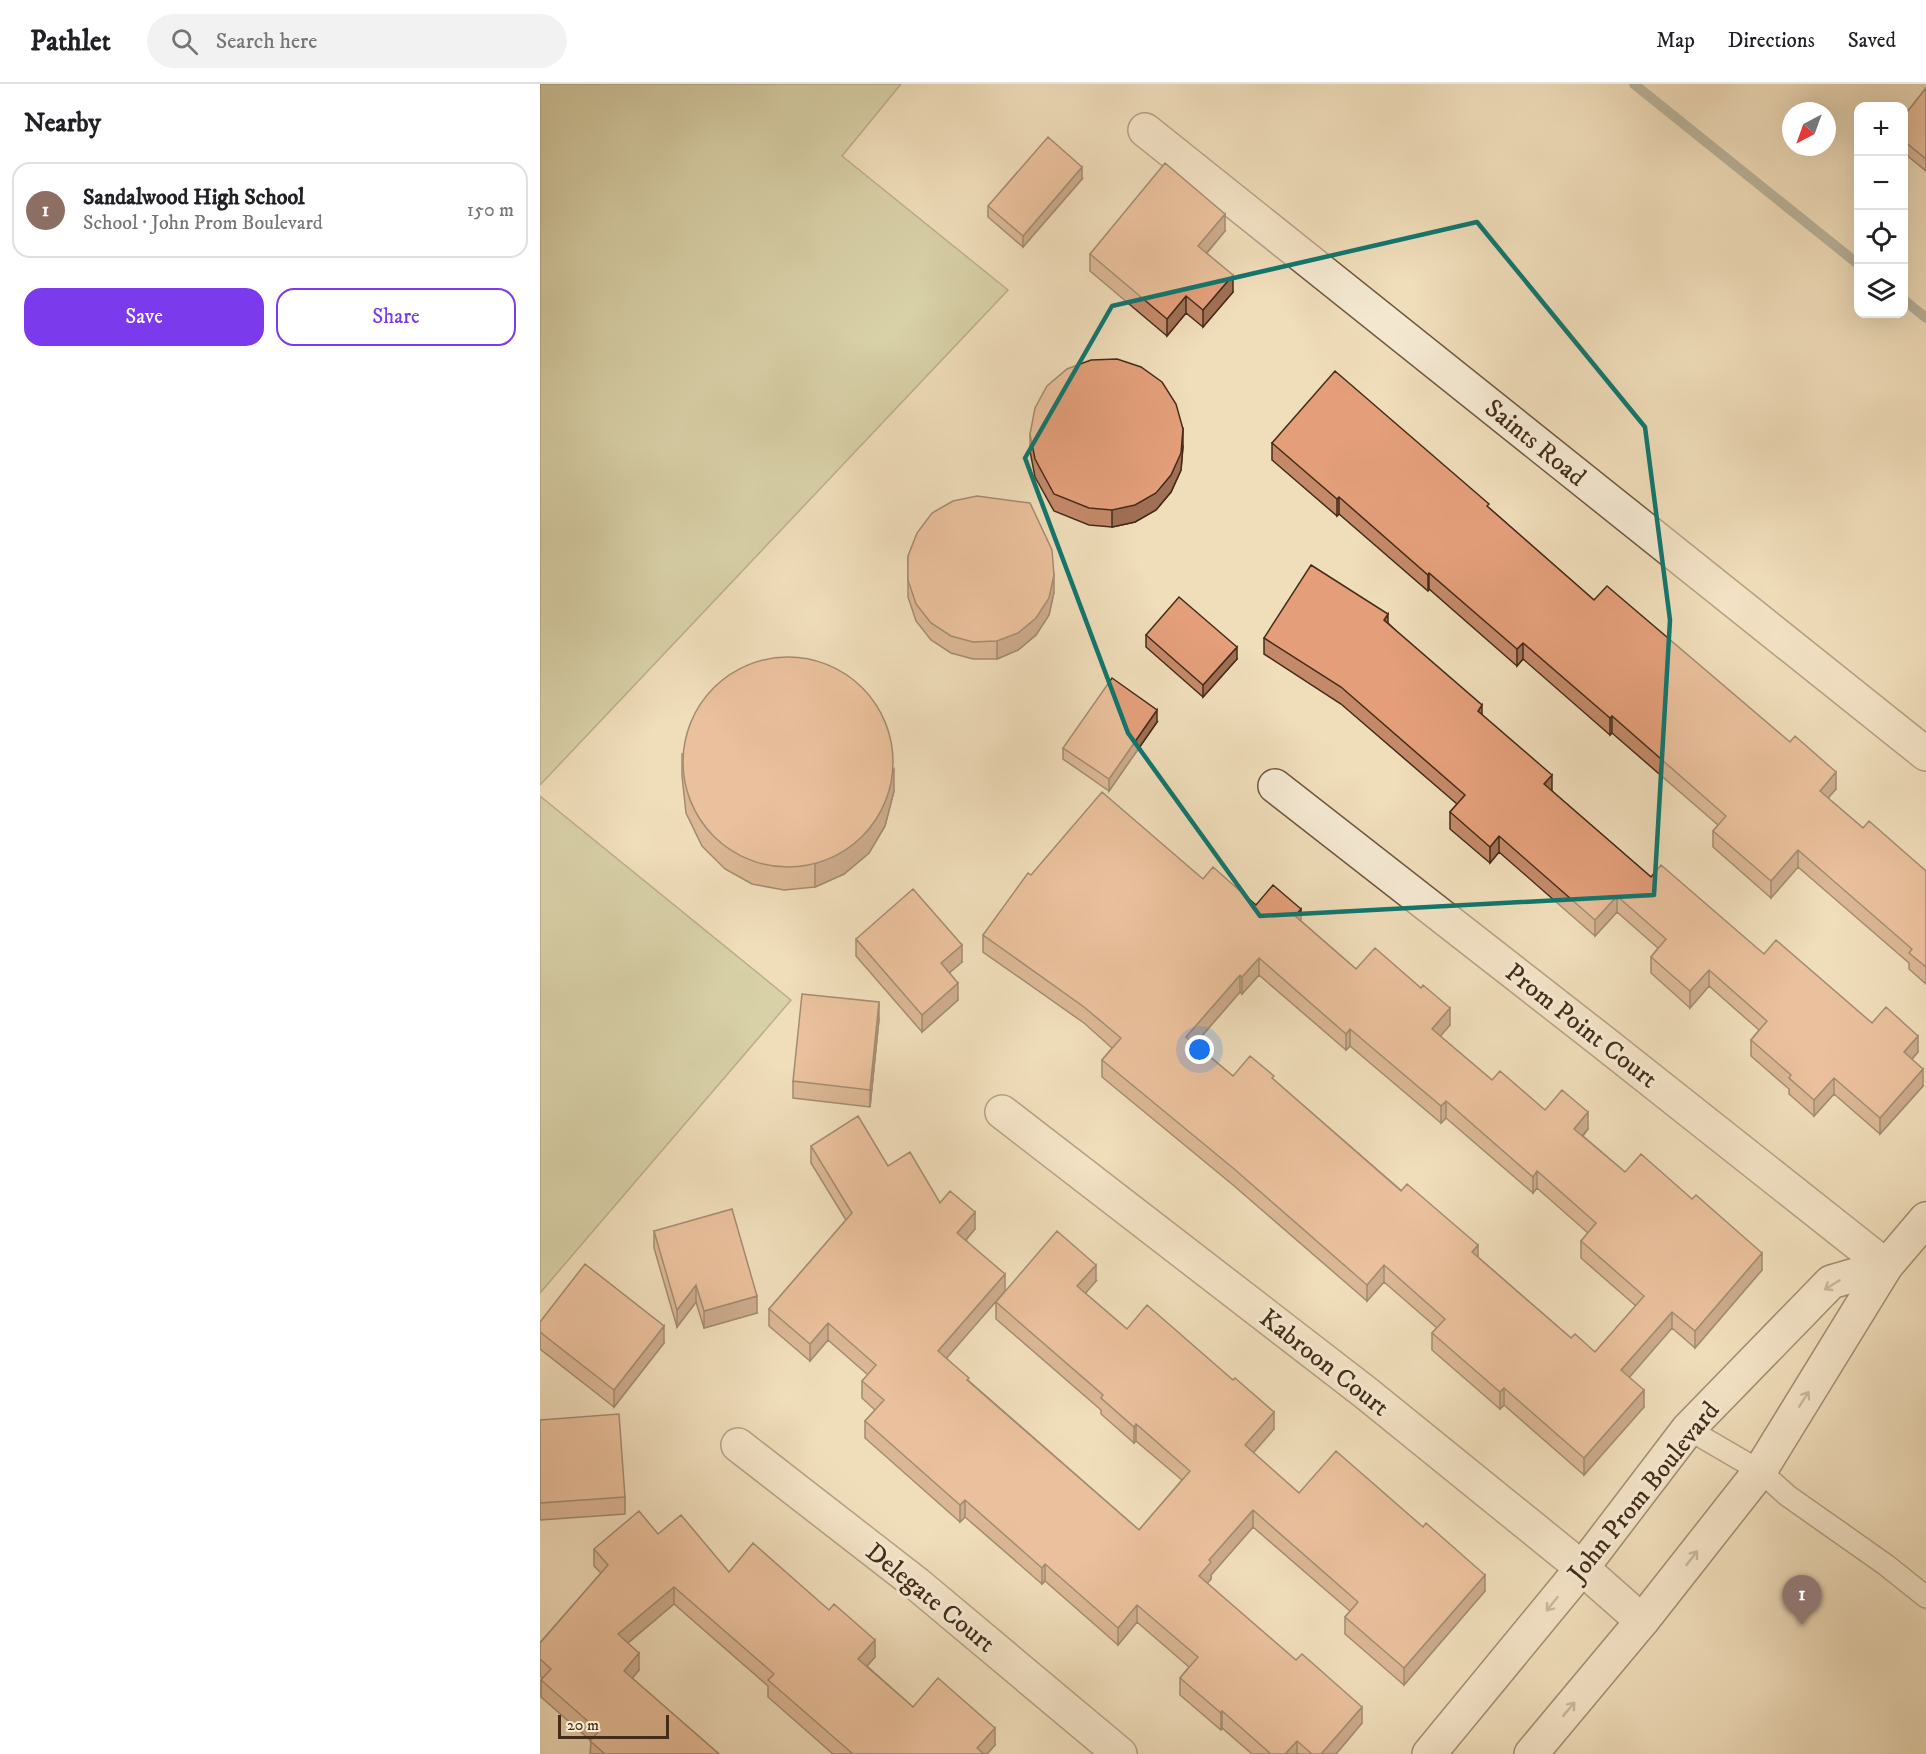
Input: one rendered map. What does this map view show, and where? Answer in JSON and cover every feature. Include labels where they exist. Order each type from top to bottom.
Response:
[{"type":"street","name":"Saints Road","points":[[1145,130],[1926,754]]},
{"type":"street","name":"Prom Point Court","points":[[1275,786],[1603,1041],[1886,1266]]},
{"type":"street","name":"Kabroon Court","points":[[1002,1112],[1366,1393],[1582,1568],[1642,1621]]},
{"type":"street","points":[[1531,1754],[1642,1621],[1760,1471],[1886,1266],[1926,1219]]},
{"type":"street","name":"John Prom Boulevard","points":[[1429,1754],[1582,1568],[1688,1429],[1831,1282],[1886,1266]]},
{"type":"street","name":"Delegate Court","points":[[738,1445],[917,1584],[1116,1753]]},
{"type":"lane","points":[[1688,1429],[1760,1471],[1788,1496],[1886,1565],[1926,1597]]},
{"type":"highlighted area","points":[[1477,222],[1645,427],[1670,620],[1654,895],[1260,916],[1128,733],[1025,458],[1112,306]]},
{"type":"green space","points":[[540,84],[901,84],[842,156],[1008,290],[540,785]]},
{"type":"green space","points":[[540,796],[791,1000],[540,1293]]},
{"type":"building","points":[[1926,88],[1926,159],[1908,144],[1908,111]]},
{"type":"building","points":[[1048,137],[1082,167],[1023,236],[988,206]]},
{"type":"building","points":[[1165,163],[1225,214],[1198,246],[1233,275],[1203,310],[1186,296],[1167,319],[1090,254]]},
{"type":"building","points":[[1117,359],[1141,367],[1162,382],[1176,404],[1183,429],[1181,453],[1171,475],[1156,493],[1135,505],[1112,510],[1089,508],[1054,494],[1035,459],[1030,434],[1035,408],[1047,386],[1067,369],[1091,360]]},
{"type":"building","points":[[1335,371],[1489,504],[1487,506],[1594,600],[1607,586],[1790,742],[1795,736],[1836,772],[1820,791],[1863,828],[1869,821],[1926,871],[1926,967],[1909,953],[1912,949],[1798,850],[1771,881],[1713,831],[1726,816],[1612,716],[1610,718],[1523,643],[1517,649],[1272,443]]},
{"type":"building","points":[[977,496],[1030,503],[1052,550],[1054,575],[1049,598],[1036,618],[1018,633],[997,641],[973,642],[951,636],[931,623],[916,604],[908,580],[908,556],[917,533],[932,513],[953,501]]},
{"type":"building","points":[[1311,565],[1388,614],[1384,620],[1482,705],[1478,711],[1552,775],[1544,784],[1651,877],[1661,865],[1764,954],[1776,940],[1872,1023],[1886,1007],[1918,1036],[1904,1052],[1923,1069],[1880,1118],[1834,1078],[1814,1100],[1789,1078],[1791,1075],[1751,1040],[1767,1021],[1709,970],[1690,991],[1651,957],[1666,939],[1617,896],[1595,920],[1499,836],[1490,847],[1450,812],[1465,795],[1341,687],[1264,638]]},
{"type":"building","points":[[1179,597],[1237,647],[1203,685],[1146,635]]},
{"type":"building","points":[[778,657],[798,657],[819,661],[838,669],[847,674],[869,695],[881,712],[889,731],[893,762],[889,793],[881,812],[876,821],[855,843],[838,855],[819,863],[798,867],[778,867],[757,863],[729,850],[700,821],[687,793],[683,772],[683,752],[687,731],[700,703],[729,674],[757,661]]},
{"type":"building","points":[[1112,678],[1157,710],[1109,779],[1063,748]]},
{"type":"building","points":[[1102,792],[1203,879],[1213,867],[1256,905],[1273,885],[1301,909],[1295,916],[1356,969],[1375,948],[1421,988],[1423,985],[1450,1008],[1432,1029],[1492,1080],[1500,1071],[1545,1110],[1562,1090],[1588,1112],[1574,1129],[1625,1172],[1641,1154],[1692,1199],[1696,1195],[1762,1253],[1695,1331],[1672,1312],[1621,1370],[1644,1390],[1584,1458],[1504,1388],[1500,1392],[1432,1333],[1445,1319],[1384,1265],[1367,1285],[1233,1168],[1102,1060],[1121,1038],[1084,1007],[983,935],[1028,873],[1031,875]],"holes":[[[1259,958],[1346,1034],[1350,1029],[1441,1106],[1446,1101],[1533,1177],[1537,1171],[1596,1223],[1581,1241],[1644,1296],[1595,1352],[1575,1334],[1571,1338],[1472,1252],[1478,1245],[1407,1184],[1401,1191],[1250,1056],[1233,1076],[1186,1037],[1240,975],[1242,977]]]},
{"type":"building","points":[[913,889],[962,945],[941,963],[958,983],[922,1015],[856,939]]},
{"type":"building","points":[[802,994],[879,1002],[870,1090],[793,1081]]},
{"type":"building","points":[[858,1116],[888,1166],[910,1152],[940,1203],[950,1191],[975,1212],[957,1233],[1005,1274],[938,1351],[969,1378],[967,1380],[1139,1530],[1190,1471],[1136,1424],[1134,1427],[1101,1398],[1103,1395],[996,1302],[1057,1231],[1096,1265],[1077,1286],[1127,1329],[1147,1305],[1233,1380],[1235,1378],[1274,1412],[1245,1445],[1299,1493],[1336,1451],[1423,1527],[1426,1523],[1485,1575],[1404,1668],[1345,1617],[1358,1602],[1253,1510],[1209,1560],[1211,1562],[1199,1576],[1296,1660],[1302,1654],[1362,1707],[1321,1754],[1312,1754],[1297,1741],[1285,1754],[1271,1754],[1180,1678],[1198,1657],[1137,1605],[1118,1628],[1045,1564],[1042,1568],[965,1500],[960,1505],[865,1421],[884,1400],[862,1381],[876,1365],[828,1323],[810,1344],[769,1309],[852,1213],[811,1146]]},
{"type":"building","points":[[732,1209],[757,1296],[704,1311],[696,1285],[677,1310],[654,1231]]},
{"type":"building","points":[[585,1264],[664,1326],[614,1390],[540,1332],[540,1322]]},
{"type":"building","points":[[619,1414],[625,1497],[540,1503],[540,1420]]},
{"type":"building","points":[[639,1511],[658,1534],[681,1515],[729,1572],[753,1543],[829,1610],[834,1604],[875,1640],[858,1659],[913,1707],[938,1678],[995,1728],[977,1748],[984,1754],[853,1754],[768,1680],[774,1674],[674,1587],[618,1634],[639,1653],[624,1671],[719,1754],[605,1754],[590,1741],[599,1731],[541,1680],[551,1669],[540,1659],[540,1643],[608,1565],[594,1549]]},
{"type":"waterway","points":[[1634,84],[1854,261]]},
{"type":"waterway","points":[[1908,303],[1926,318]]},
{"type":"place","name":"Sandalwood High School","points":[[1802,1625]]}]
